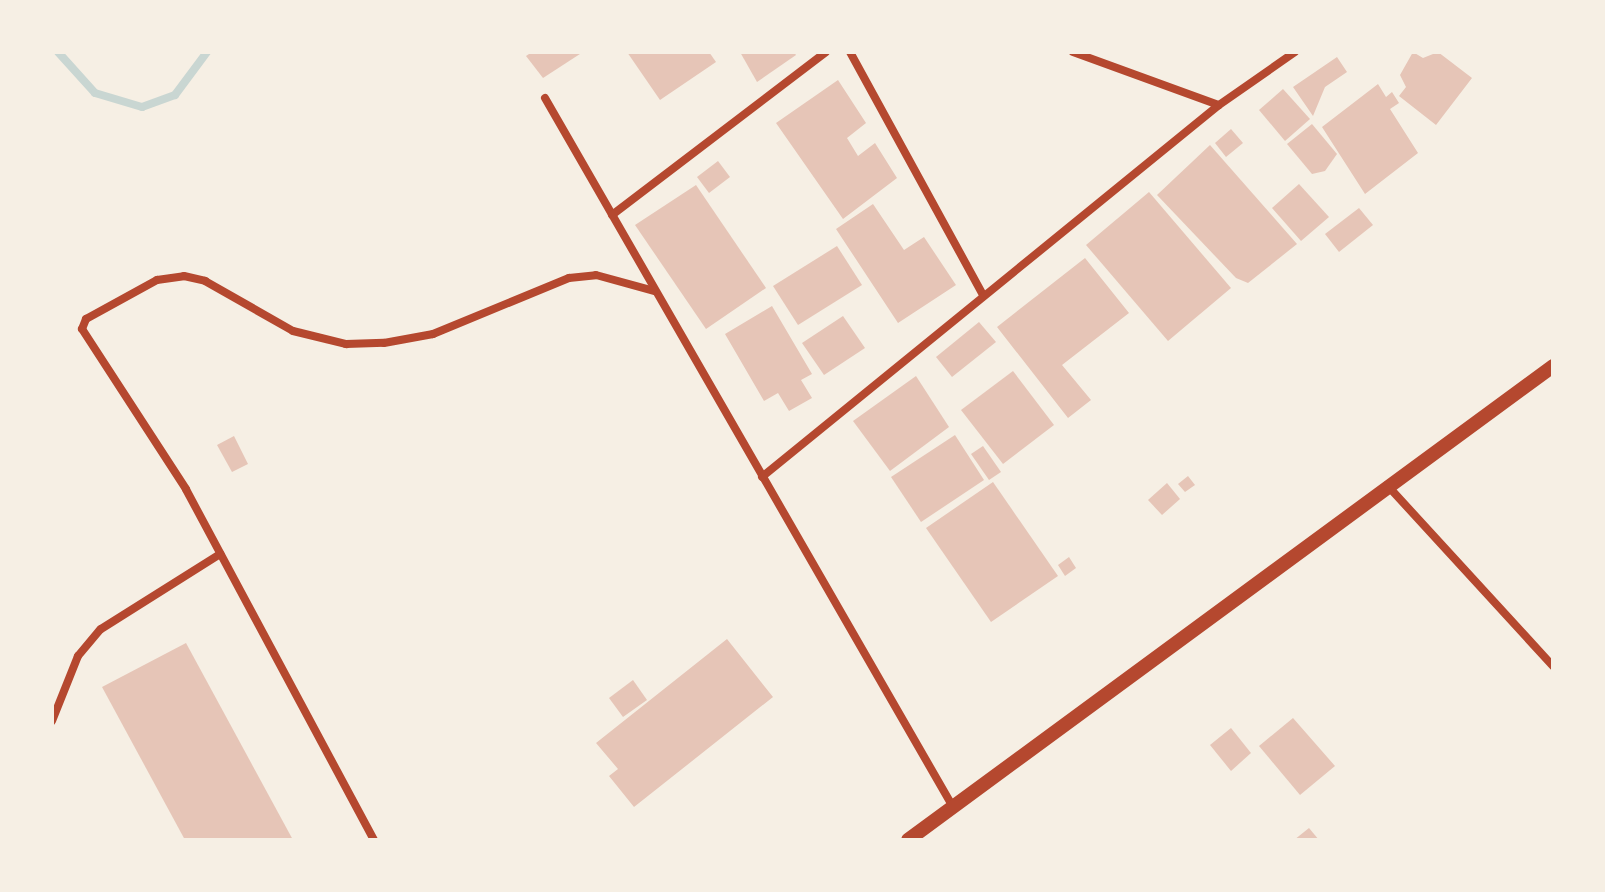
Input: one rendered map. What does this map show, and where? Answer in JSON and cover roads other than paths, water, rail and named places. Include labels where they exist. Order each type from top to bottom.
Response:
[{"type":"street","points":[[612,215],[826,52]]},
{"type":"street","points":[[850,52],[983,295]]},
{"type":"street","points":[[1073,52],[1219,105]]},
{"type":"street","points":[[762,477],[1219,105],[1295,52]]},
{"type":"street","points":[[545,98],[953,807]]},
{"type":"street","points":[[374,840],[186,489],[82,329],[93,314],[157,280],[184,276],[205,281],[293,331],[346,344],[384,343],[433,334],[569,278],[596,275],[654,291]]},
{"type":"street","points":[[908,840],[1387,484],[1553,366]]},
{"type":"street","points":[[1387,484],[1553,666]]},
{"type":"street","points":[[52,721],[78,656],[101,629],[220,554]]},
{"type":"waterway","points":[[58,52],[95,93],[142,107],[175,95],[207,52]]}]
